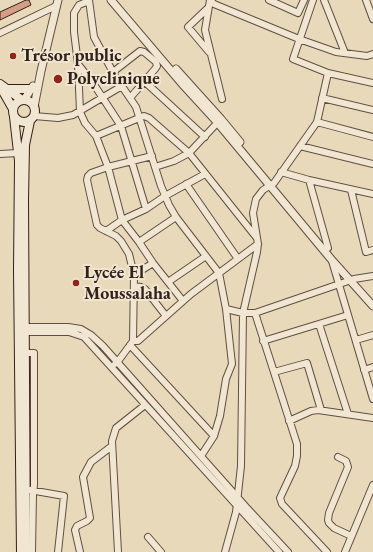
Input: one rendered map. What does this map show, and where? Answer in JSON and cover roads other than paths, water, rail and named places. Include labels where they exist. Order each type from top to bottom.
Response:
[{"type":"main road","points":[[2,86],[31,90]]},
{"type":"main road","points":[[2,86],[23,100],[32,103],[34,107],[25,145],[25,353],[30,490],[26,552]]},
{"type":"main road","points":[[2,86],[14,113],[20,121],[27,122],[32,118]]},
{"type":"main road","points":[[20,552],[18,153],[14,113],[16,103],[23,100]]},
{"type":"street","points":[[111,0],[184,86],[219,120]]},
{"type":"street","points":[[116,0],[219,120],[331,259],[373,300]]},
{"type":"street","points":[[222,98],[205,30],[210,0],[214,4],[299,39],[336,52],[367,56],[373,54]]},
{"type":"street","points":[[269,0],[298,14],[303,0]]},
{"type":"street","points":[[313,0],[293,58],[328,72],[373,83]]},
{"type":"street","points":[[324,0],[345,53]]},
{"type":"street","points":[[366,0],[373,19]]},
{"type":"street","points":[[184,301],[153,263],[122,220],[108,167],[96,136],[85,123],[80,112],[74,14],[79,5],[89,1],[94,37],[113,72],[136,107],[165,196],[176,217],[219,273],[226,308],[232,364],[226,379],[220,416],[214,436],[202,456]]},
{"type":"street","points":[[0,33],[57,3]]},
{"type":"street","points":[[34,107],[40,72],[57,3]]},
{"type":"street","points":[[208,8],[188,27],[211,54]]},
{"type":"street","points":[[113,72],[140,50],[156,62],[157,66],[130,98]]},
{"type":"street","points":[[78,64],[93,83],[121,126],[146,209]]},
{"type":"street","points":[[23,100],[31,90],[40,72]]},
{"type":"street","points":[[225,552],[237,507],[241,466],[243,313],[258,244],[253,213],[256,199],[263,190],[272,184],[317,122],[328,72]]},
{"type":"street","points":[[144,81],[205,137]]},
{"type":"street","points":[[32,118],[66,118],[80,112],[122,86]]},
{"type":"street","points":[[322,98],[373,110]]},
{"type":"street","points":[[96,136],[144,116],[149,118],[189,153],[256,237]]},
{"type":"street","points":[[155,168],[174,161],[189,153],[219,120]]},
{"type":"street","points":[[317,122],[373,137]]},
{"type":"street","points":[[300,146],[373,164]]},
{"type":"street","points":[[0,154],[18,153]]},
{"type":"street","points":[[111,367],[118,362],[132,343],[134,275],[129,254],[121,241],[116,236],[97,225],[87,180],[91,173],[108,167],[152,156]]},
{"type":"street","points":[[281,172],[350,190],[373,194]]},
{"type":"street","points":[[106,231],[122,220],[146,209],[165,196],[205,174]]},
{"type":"street","points":[[309,180],[328,248]]},
{"type":"street","points":[[186,184],[238,259]]},
{"type":"street","points":[[272,184],[328,248],[373,306]]},
{"type":"street","points":[[350,190],[366,252],[373,250]]},
{"type":"street","points":[[139,242],[176,217]]},
{"type":"street","points":[[132,343],[138,341],[184,301],[258,244]]},
{"type":"street","points":[[168,282],[206,256]]},
{"type":"street","points":[[331,259],[373,399]]},
{"type":"street","points":[[134,275],[153,263]]},
{"type":"street","points":[[226,308],[243,313],[254,313],[352,280],[373,276]]},
{"type":"street","points":[[134,286],[145,289],[166,316]]},
{"type":"street","points":[[254,313],[297,444],[295,466],[280,498],[282,504],[327,552]]},
{"type":"street","points":[[263,341],[348,315]]},
{"type":"street","points":[[319,324],[348,414]]},
{"type":"street","points":[[25,329],[68,327],[81,329],[91,335],[118,362],[288,552]]},
{"type":"street","points":[[25,329],[68,332],[84,337],[279,552]]},
{"type":"street","points":[[356,340],[373,334]]},
{"type":"street","points":[[132,343],[214,436]]},
{"type":"street","points":[[274,372],[307,363],[321,410]]},
{"type":"street","points":[[364,370],[373,367]]},
{"type":"street","points":[[118,552],[112,441],[116,428],[145,405]]},
{"type":"street","points":[[289,421],[311,411],[321,410],[373,418]]},
{"type":"street","points":[[80,552],[75,530],[77,526],[90,518],[83,477],[91,462],[112,446]]},
{"type":"street","points":[[338,457],[346,461],[348,467],[329,513],[328,520],[334,528],[351,536]]},
{"type":"street","points":[[345,552],[372,492],[373,485]]},
{"type":"street","points":[[32,552],[30,490],[64,496],[58,552]]},
{"type":"street","points":[[148,537],[161,552]]},
{"type":"place","name":"Trésor public","points":[[13,56]]},
{"type":"place","name":"Polyclinique","points":[[58,79]]},
{"type":"place","name":"Lycée El Moussalaha","points":[[76,283]]}]
